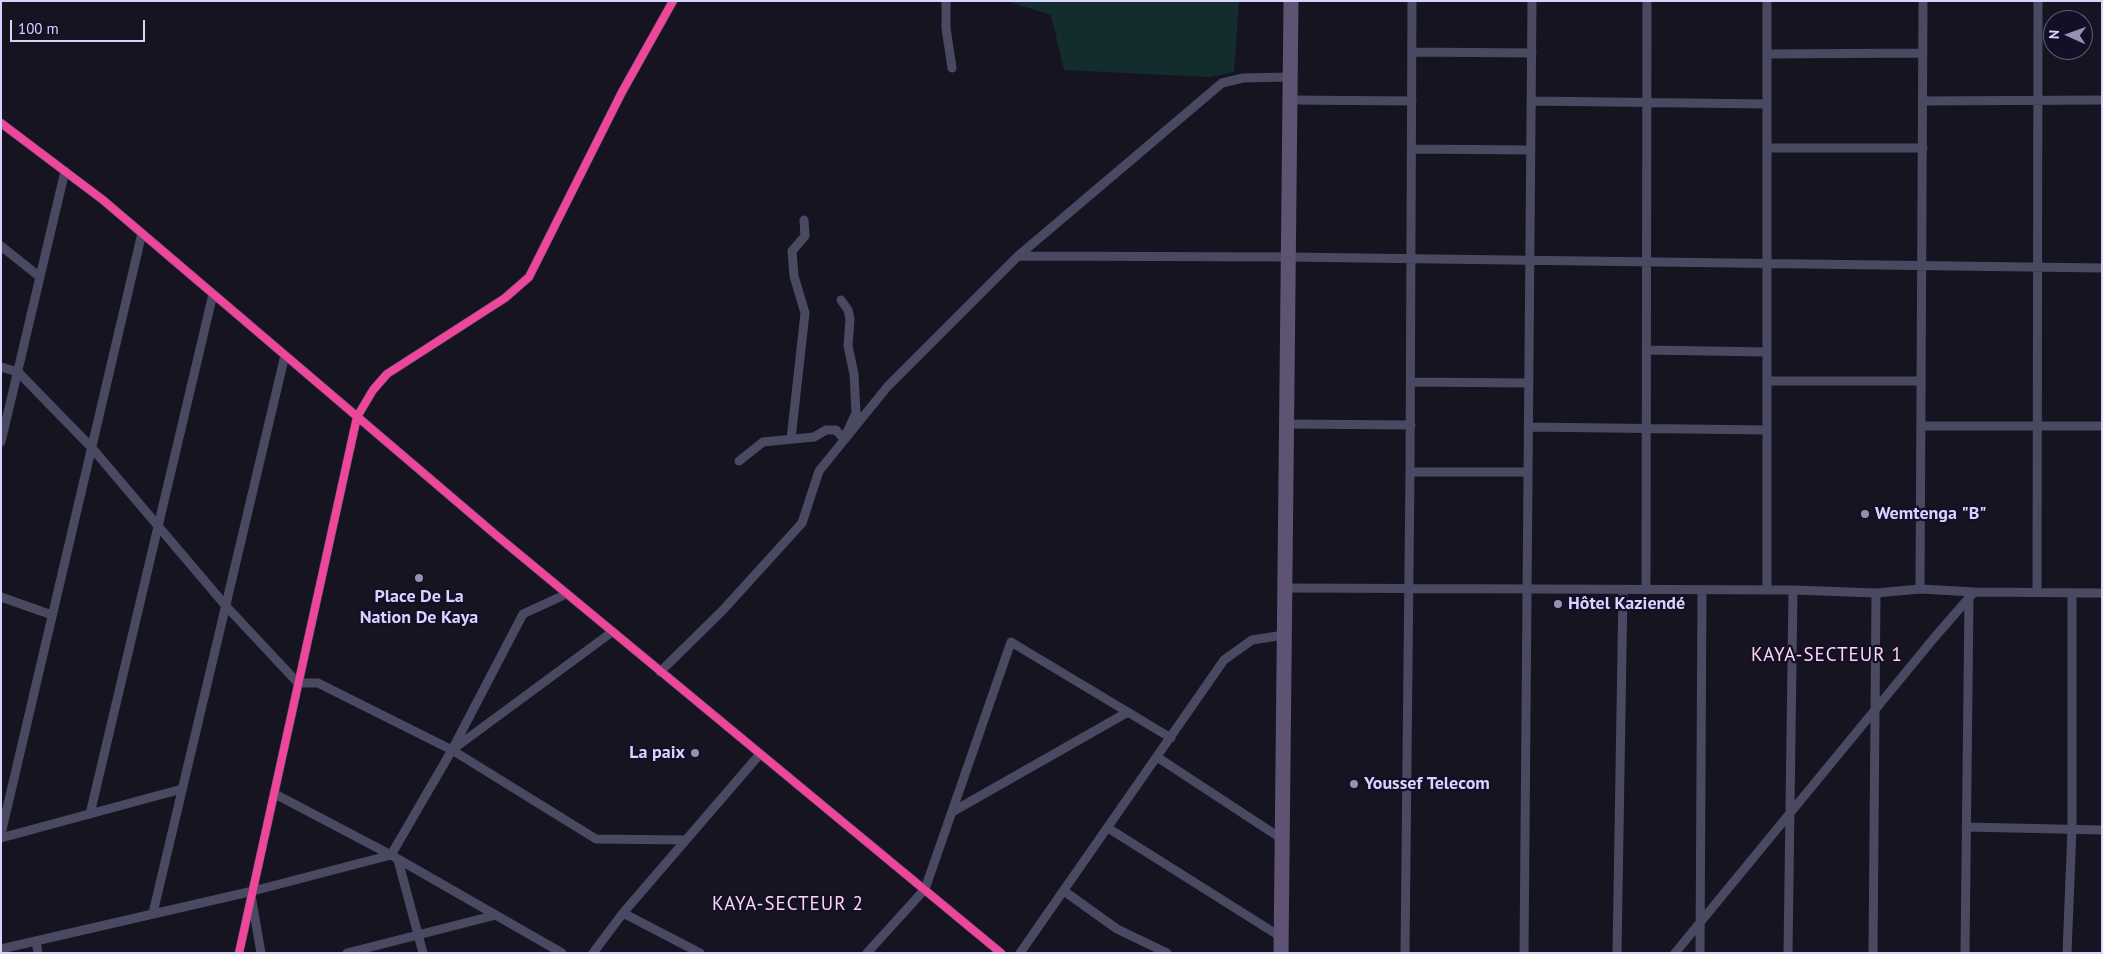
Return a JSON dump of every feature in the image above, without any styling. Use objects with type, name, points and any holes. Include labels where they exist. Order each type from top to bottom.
[{"type":"main road","points":[[1281,953],[1291,1]]},
{"type":"street","points":[[239,953],[358,417],[376,385],[387,374],[504,298],[529,277],[622,92],[673,1]]},
{"type":"street","points":[[946,1],[946,28],[952,68]]},
{"type":"street","points":[[1405,953],[1411,382],[1412,1]]},
{"type":"street","points":[[1524,953],[1532,1]]},
{"type":"street","points":[[1646,590],[1647,1]]},
{"type":"street","points":[[1766,590],[1767,1]]},
{"type":"street","points":[[1920,589],[1923,1]]},
{"type":"street","points":[[2037,592],[2038,1]]},
{"type":"street","points":[[1412,52],[1532,53]]},
{"type":"street","points":[[1767,54],[1923,53]]},
{"type":"street","points":[[660,672],[724,610],[802,523],[819,471],[888,386],[1018,256],[1222,83],[1243,78],[1290,77]]},
{"type":"street","points":[[1290,100],[1412,101]]},
{"type":"street","points":[[1923,101],[2102,100]]},
{"type":"street","points":[[1531,101],[1767,104]]},
{"type":"street","points":[[1,123],[65,171],[142,233],[612,632],[1001,953]]},
{"type":"street","points":[[1767,148],[1923,148]]},
{"type":"street","points":[[1412,149],[1531,150]]},
{"type":"street","points":[[1,442],[65,171]]},
{"type":"street","points":[[791,439],[805,313],[794,276],[792,252],[805,236],[804,220]]},
{"type":"street","points":[[142,233],[1,836],[182,789]]},
{"type":"street","points":[[1,246],[40,277]]},
{"type":"street","points":[[1018,256],[1288,257],[2102,268]]},
{"type":"street","points":[[90,814],[214,294]]},
{"type":"street","points":[[841,300],[848,310],[850,319],[848,346],[854,374],[856,413],[844,439]]},
{"type":"street","points":[[1647,350],[1767,352]]},
{"type":"street","points":[[153,913],[284,355]]},
{"type":"street","points":[[1,367],[18,372],[92,448],[226,605],[298,683],[318,683],[452,750],[596,839],[686,840]]},
{"type":"street","points":[[1767,381],[1921,381]]},
{"type":"street","points":[[1411,382],[1529,383]]},
{"type":"street","points":[[1286,424],[1410,425]]},
{"type":"street","points":[[1921,426],[2102,426]]},
{"type":"street","points":[[1528,427],[1767,430]]},
{"type":"street","points":[[739,461],[763,442],[814,437],[826,430],[836,430],[844,439]]},
{"type":"street","points":[[1410,472],[1528,472]]},
{"type":"street","points":[[1285,588],[1793,590],[1876,593],[1920,589],[1971,595],[2102,592]]},
{"type":"street","points":[[1617,953],[1623,590]]},
{"type":"street","points":[[1700,953],[1702,590]]},
{"type":"street","points":[[1788,953],[1793,590]]},
{"type":"street","points":[[1873,953],[1876,593]]},
{"type":"street","points":[[2067,953],[2072,829],[2072,593]]},
{"type":"street","points":[[1674,953],[1971,595]]},
{"type":"street","points":[[1964,953],[1971,595]]},
{"type":"street","points":[[423,953],[395,858],[523,614],[562,596]]},
{"type":"street","points":[[1,597],[52,614]]},
{"type":"street","points":[[452,750],[612,632]]},
{"type":"street","points":[[1020,953],[1224,660],[1252,640],[1284,635]]},
{"type":"street","points":[[867,953],[925,889],[1011,642],[1171,738]]},
{"type":"street","points":[[952,812],[1128,712]]},
{"type":"street","points":[[593,953],[623,913],[760,754]]},
{"type":"street","points":[[1157,757],[1282,839]]},
{"type":"street","points":[[275,794],[395,858],[562,953]]},
{"type":"street","points":[[1966,826],[2102,830]]},
{"type":"street","points":[[1108,828],[1281,937]]},
{"type":"street","points":[[1,949],[153,913],[252,894],[395,858]]},
{"type":"street","points":[[1064,891],[1117,929],[1167,953]]},
{"type":"street","points":[[252,894],[261,953]]},
{"type":"street","points":[[623,913],[700,953]]},
{"type":"street","points":[[347,953],[496,916]]},
{"type":"street","points":[[36,941],[38,953]]},
{"type":"green space","points":[[1006,1],[1239,1],[1234,72],[1210,77],[1064,70],[1051,15]]},
{"type":"cycle path","points":[[239,953],[357,417],[373,390],[387,374],[505,298],[529,277],[622,92],[673,1]]},
{"type":"cycle path","points":[[1,123],[103,200],[496,535],[1001,953]]},
{"type":"place","name":"Wemtenga \"B\"","points":[[1865,514]]},
{"type":"place","name":"Place De La Nation De Kaya","points":[[419,578]]},
{"type":"place","name":"Hôtel Kaziendé","points":[[1558,604]]},
{"type":"place","name":"La paix","points":[[695,753]]},
{"type":"place","name":"Youssef Telecom","points":[[1354,784]]},
{"type":"district","name":"KAYA-SECTEUR 1","points":[[1827,656]]},
{"type":"district","name":"KAYA-SECTEUR 2","points":[[788,905]]}]
